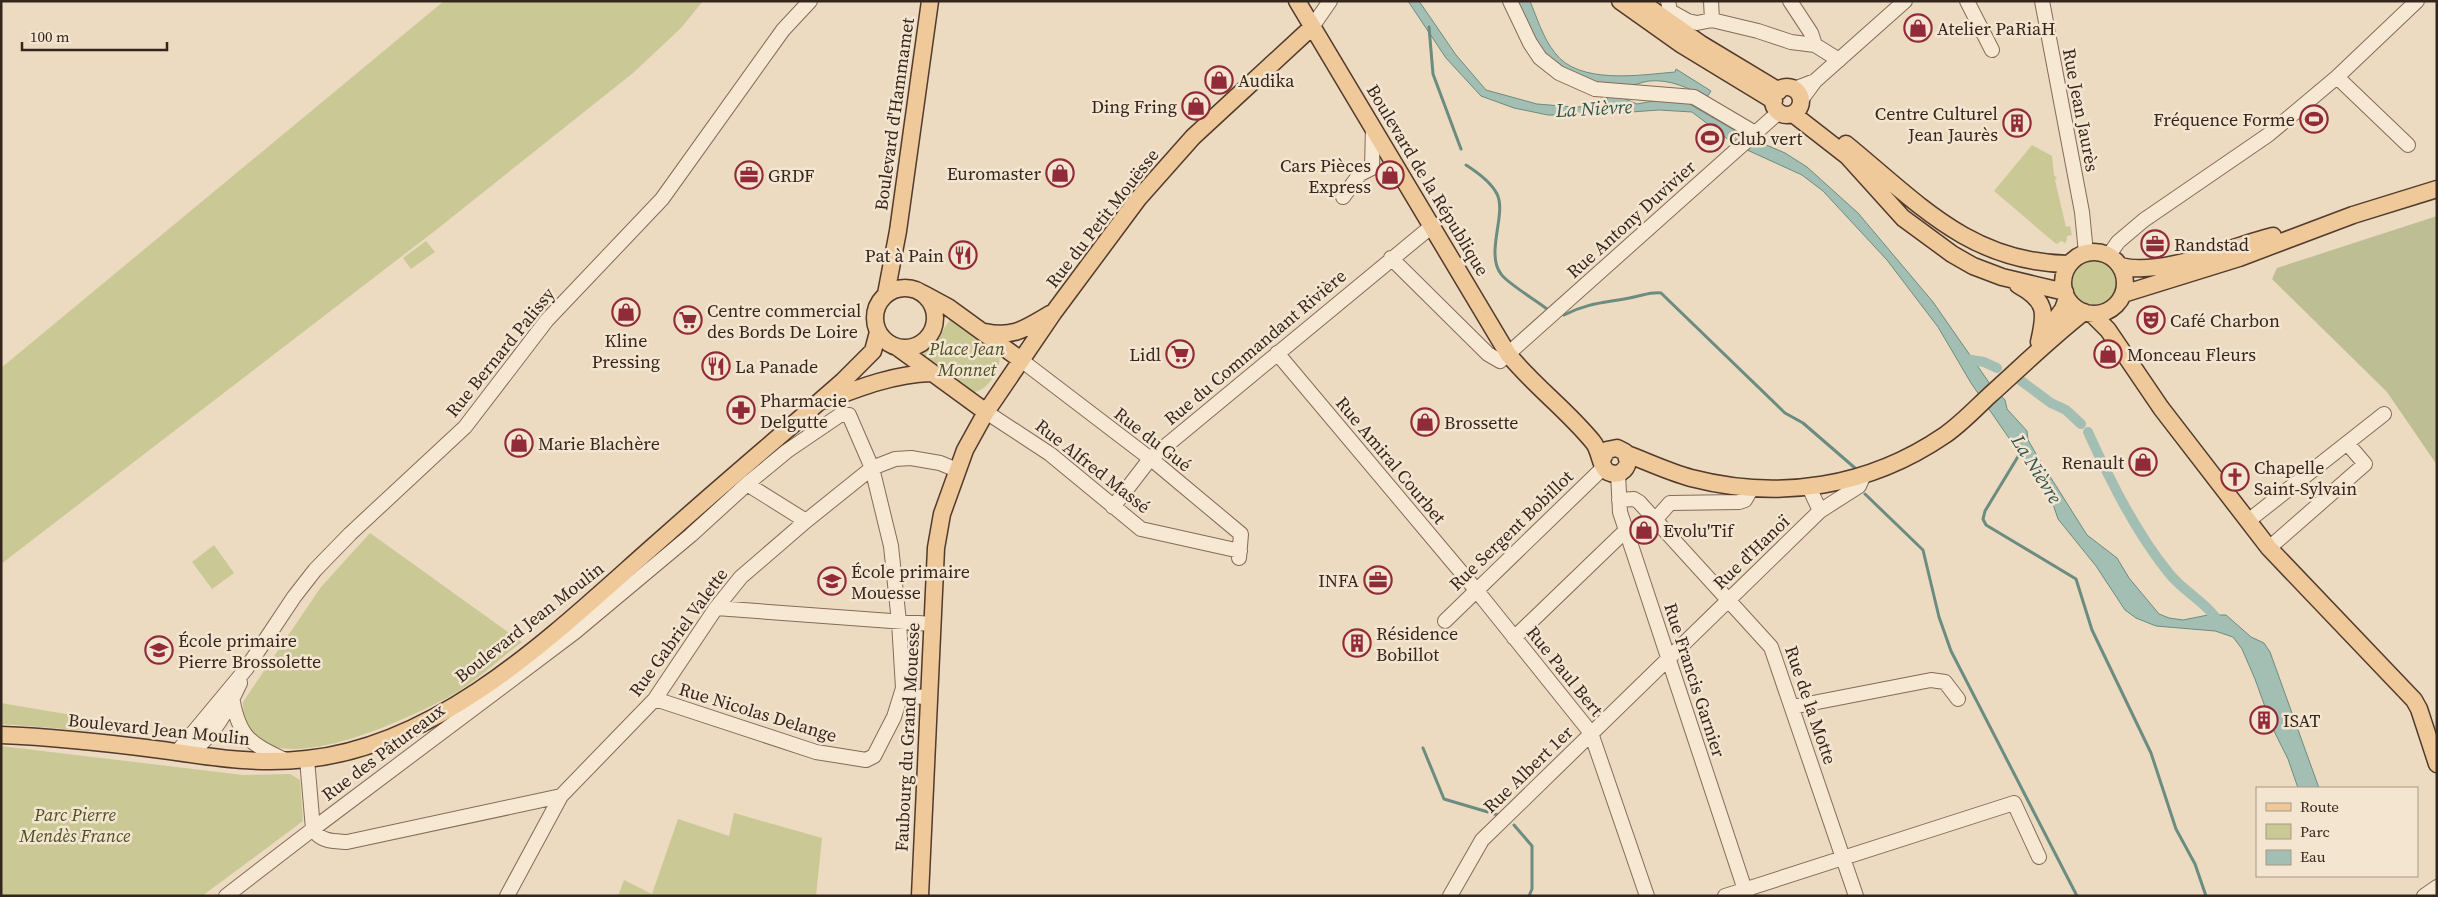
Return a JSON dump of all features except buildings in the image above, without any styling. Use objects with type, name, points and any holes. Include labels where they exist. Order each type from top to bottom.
[{"type":"main road","name":"Boulevard d'Hammamet","points":[[886,294],[898,232],[930,1]]},
{"type":"main road","name":"Boulevard de la République","points":[[1297,1],[1508,354],[1522,371],[1615,462]]},
{"type":"main road","points":[[1620,1],[1682,45],[1789,102],[1847,156],[1903,218],[1932,241],[1973,266],[2002,277],[2066,295],[2077,309],[2088,313],[2108,330],[2161,408],[2269,548],[2414,700],[2437,764]]},
{"type":"main road","points":[[1640,1],[1789,102],[1921,208],[1949,227],[1979,244],[2014,257],[2040,262],[2070,264]]},
{"type":"main road","name":"Rue du Petit Mouësse","points":[[1021,360],[1054,312],[1138,199],[1193,137],[1312,27]]},
{"type":"main road","points":[[2022,366],[2063,310],[2066,295],[2063,282],[2070,264],[2077,257],[2086,253],[2101,252],[2108,255],[2121,266],[2137,269],[2179,263],[2352,215],[2437,189]]},
{"type":"main road","points":[[1615,462],[1665,468],[1691,478],[1752,488],[1778,489],[1809,487],[1863,477],[1878,472],[1945,435],[2022,366],[2088,313],[2107,311],[2118,300],[2239,258],[2352,215]]},
{"type":"main road","name":"Boulevard d'Hammamet","points":[[898,232],[899,262],[916,290]]},
{"type":"main road","points":[[2121,266],[2125,284],[2118,300],[2115,326],[2130,363]]},
{"type":"main road","points":[[2002,277],[2034,294],[2040,302],[2044,319],[2039,342]]},
{"type":"main road","points":[[843,381],[873,351],[878,332],[874,316],[880,300],[894,289],[916,290],[948,307],[1021,360]]},
{"type":"main road","points":[[843,381],[896,347],[916,346],[924,340],[934,324],[932,305],[916,290]]},
{"type":"main road","points":[[983,331],[998,335],[1016,333],[1054,312]]},
{"type":"main road","points":[[878,332],[986,412]]},
{"type":"main road","name":"Faubourg du Grand Mouesse","points":[[920,896],[936,548],[942,514],[965,450],[986,412],[1021,360]]},
{"type":"main road","points":[[816,404],[889,379],[931,372]]},
{"type":"main road","name":"Boulevard Jean Moulin","points":[[1,735],[35,736],[233,760],[285,760],[337,755],[373,745],[406,732],[477,691],[589,602],[843,381]]},
{"type":"street","name":"Rue Bernard Palissy","points":[[184,753],[246,669],[294,597],[315,570],[350,534],[465,427],[547,320],[662,199],[783,30],[810,1]]},
{"type":"street","points":[[1312,27],[1330,1]]},
{"type":"street","points":[[1510,1],[1530,43],[1540,58],[1559,73],[1595,89],[1694,97],[1755,133]]},
{"type":"street","points":[[1668,1],[1670,10],[1688,21],[1696,23],[1712,20],[1758,31],[1791,42],[1815,45],[1839,60]]},
{"type":"street","points":[[1710,1],[1712,20]]},
{"type":"street","points":[[1790,1],[1811,34],[1815,45]]},
{"type":"street","name":"Rue Antony Duvivier","points":[[1508,354],[1789,102],[1905,1]]},
{"type":"street","points":[[1967,1],[1992,50]]},
{"type":"street","name":"Rue Jean Jaurès","points":[[2042,1],[2084,226],[2086,253]]},
{"type":"street","points":[[2108,255],[2118,242],[2144,220],[2268,135],[2337,77],[2418,1]]},
{"type":"street","points":[[2337,77],[2408,145]]},
{"type":"street","points":[[1343,197],[1360,174],[1372,168],[1373,128]]},
{"type":"street","name":"Rue du Commandant Rivière","points":[[1113,507],[1150,459],[1432,226]]},
{"type":"street","points":[[1391,258],[1494,359],[1500,361],[1508,354]]},
{"type":"street","name":"Rue Amiral Courbet","points":[[1277,353],[1477,591]]},
{"type":"street","name":"Rue du Gué","points":[[1021,360],[1150,459],[1241,534],[1240,555]]},
{"type":"street","name":"Rue Alfred Massé","points":[[986,412],[1050,454],[1141,529],[1240,555]]},
{"type":"street","points":[[2248,521],[2384,414]]},
{"type":"street","name":"Faubourg du Grand Mouesse","points":[[747,484],[787,451],[840,415],[849,415],[872,468],[891,546],[899,622],[903,688],[901,696]]},
{"type":"street","points":[[2269,548],[2365,464],[2347,443]]},
{"type":"street","name":"Rue Gabriel Valette","points":[[507,896],[561,796],[655,699],[716,608],[741,577],[872,468],[894,459],[911,458],[940,463],[957,470]]},
{"type":"street","name":"Rue Sergent Bobillot","points":[[1445,621],[1615,462]]},
{"type":"street","name":"Rue Francis Garnier","points":[[1615,462],[1620,512],[1626,533],[1746,892]]},
{"type":"street","name":"Rue d'Hanoï","points":[[1668,658],[1820,511],[1859,486],[1863,477]]},
{"type":"street","points":[[747,484],[806,521]]},
{"type":"street","name":"Rue des Pâtureaux","points":[[313,829],[575,632],[692,535],[747,484]]},
{"type":"street","points":[[1809,487],[1820,511]]},
{"type":"street","points":[[1655,520],[1670,503],[1740,502],[1745,500],[1752,488]]},
{"type":"street","name":"Rue de la Motte","points":[[1619,500],[1636,500],[1729,599],[1771,647],[1856,896]]},
{"type":"street","points":[[1514,638],[1621,535],[1626,533]]},
{"type":"street","name":"Rue Paul Bert","points":[[1477,591],[1591,733],[1647,896]]},
{"type":"street","points":[[716,608],[932,624]]},
{"type":"street","name":"Rue Albert 1er","points":[[1450,896],[1482,840],[1668,658]]},
{"type":"street","name":"Rue Bernard Palissy","points":[[184,753],[214,732],[233,702],[246,669]]},
{"type":"street","points":[[1792,707],[1931,680],[1945,682],[1958,699]]},
{"type":"street","points":[[901,696],[929,697]]},
{"type":"street","name":"Rue Nicolas Delange","points":[[655,699],[816,752],[866,760],[874,756],[901,696]]},
{"type":"street","points":[[233,702],[237,722],[244,736],[257,747],[285,760]]},
{"type":"street","points":[[307,759],[313,829],[318,837],[328,841],[347,842],[561,796]]},
{"type":"street","points":[[1725,896],[1746,892],[1843,856],[2014,803],[2039,857]]},
{"type":"street","points":[[226,896],[313,829]]},
{"type":"green space","points":[[444,1],[703,1],[681,28],[633,73],[436,230],[1,564],[1,368]]},
{"type":"green space","points":[[2032,145],[2052,156],[2054,175],[2057,178],[2055,180],[2066,227],[2070,226],[2072,235],[2067,236],[2066,243],[2061,241],[2057,244],[2055,243],[1994,191]]},
{"type":"green space","points":[[2437,216],[2437,465],[2387,392],[2272,279],[2277,268]]},
{"type":"green space","points":[[426,241],[435,252],[411,269],[403,258]]},
{"type":"green space","points":[[2096,257],[2106,259],[2114,264],[2119,272],[2121,282],[2119,292],[2114,300],[2106,305],[2096,307],[2086,305],[2078,300],[2073,292],[2071,282],[2073,272],[2078,264],[2086,259]]},
{"type":"green space","name":"Place Jean Monnet","points":[[951,318],[999,353],[1000,359],[997,371],[989,383],[979,391],[974,392],[921,355],[934,344]]},
{"type":"green space","points":[[370,533],[522,642],[479,677],[452,695],[402,720],[332,744],[298,749],[269,745],[250,731],[243,702],[321,587]]},
{"type":"green space","points":[[214,545],[234,573],[212,589],[192,562]]},
{"type":"green space","points":[[1,703],[136,726],[142,735],[1,724]]},
{"type":"green space","name":"Parc Pierre Mendès France","points":[[1,746],[243,775],[290,774],[300,780],[303,821],[202,896],[1,896]]},
{"type":"green space","points":[[734,813],[822,838],[816,896],[618,896],[624,880],[652,894],[678,819],[729,836]]},
{"type":"water","name":"La Nièvre","points":[[1408,1],[1419,1],[1456,55],[1486,90],[1537,104],[1574,107],[1608,106],[1607,95],[1616,95],[1637,104],[1659,100],[1686,102],[1741,134],[1785,153],[1807,167],[1858,213],[1933,302],[1990,384],[2005,400],[2007,409],[2027,431],[2028,440],[2087,535],[2117,558],[2129,578],[2159,614],[2183,620],[2208,615],[2226,615],[2251,637],[2264,643],[2270,652],[2319,787],[2298,787],[2288,759],[2273,729],[2255,679],[2242,649],[2233,637],[2215,631],[2156,626],[2136,618],[2125,610],[2096,566],[2058,519],[2052,501],[1971,383],[1938,327],[1887,260],[1823,191],[1802,175],[1734,144],[1692,112],[1659,110],[1590,115],[1548,115],[1514,108],[1481,96],[1446,58]]},
{"type":"water","points":[[1518,1],[1530,1],[1547,41],[1555,53],[1566,63],[1579,70],[1594,74],[1628,76],[1675,72],[1676,69],[1711,91],[1707,97],[1686,87],[1664,81],[1614,86],[1577,77],[1555,64],[1539,47]]},
{"type":"waterway","points":[[1429,27],[1433,74],[1461,149]]},
{"type":"waterway","points":[[1466,165],[1487,181],[1497,194],[1500,212],[1495,255],[1501,274],[1547,309]]},
{"type":"waterway","points":[[1564,315],[1590,305],[1651,293],[1661,293],[1785,413],[1803,423],[1855,468]]},
{"type":"waterway","points":[[1965,359],[1984,362],[1997,368]]},
{"type":"waterway","points":[[2020,380],[2051,403],[2066,410],[2081,424]]},
{"type":"waterway","points":[[2088,432],[2124,505],[2145,540],[2174,579],[2208,609],[2219,623]]},
{"type":"waterway","points":[[2022,450],[1985,511],[1983,519],[1986,525],[2076,579],[2092,630],[2151,753],[2176,829],[2195,864],[2206,896]]},
{"type":"waterway","points":[[1865,494],[1923,550],[1939,617],[1951,651],[2077,896]]},
{"type":"waterway","points":[[1423,748],[1444,799],[1498,815]]},
{"type":"waterway","points":[[1514,825],[1532,846],[1532,889],[1529,896]]},
{"type":"place","name":"Atelier PaRiaH","points":[[1918,28]]},
{"type":"place","name":"Audika","points":[[1219,80]]},
{"type":"place","name":"Ding Fring","points":[[1196,106]]},
{"type":"place","name":"Fréquence Forme","points":[[2314,119]]},
{"type":"place","name":"Centre Culturel Jean Jaurès","points":[[2017,123]]},
{"type":"place","name":"Club vert","points":[[1710,138]]},
{"type":"place","name":"Euromaster","points":[[1060,173]]},
{"type":"place","name":"GRDF","points":[[749,175]]},
{"type":"place","name":"Cars Pièces Express","points":[[1390,175]]},
{"type":"place","name":"Randstad","points":[[2155,244]]},
{"type":"place","name":"Pat à Pain","points":[[963,255]]},
{"type":"place","name":"Kline Pressing","points":[[626,312]]},
{"type":"place","name":"Centre commercial des Bords De Loire","points":[[688,320]]},
{"type":"place","name":"Café Charbon","points":[[2151,320]]},
{"type":"place","name":"Lidl","points":[[1180,354]]},
{"type":"place","name":"Monceau Fleurs","points":[[2108,354]]},
{"type":"place","name":"La Panade","points":[[716,366]]},
{"type":"place","name":"Pharmacie Delgutte","points":[[741,410]]},
{"type":"place","name":"Brossette","points":[[1425,422]]},
{"type":"place","name":"Marie Blachère","points":[[519,443]]},
{"type":"place","name":"Renault","points":[[2143,462]]},
{"type":"place","name":"Chapelle Saint-Sylvain","points":[[2235,477]]},
{"type":"place","name":"Evolu'Tif","points":[[1644,530]]},
{"type":"place","name":"INFA","points":[[1378,580]]},
{"type":"place","name":"École primaire Mouesse","points":[[832,581]]},
{"type":"place","name":"Résidence Bobillot","points":[[1357,643]]},
{"type":"place","name":"École primaire Pierre Brossolette","points":[[159,650]]},
{"type":"place","name":"ISAT","points":[[2264,720]]}]
